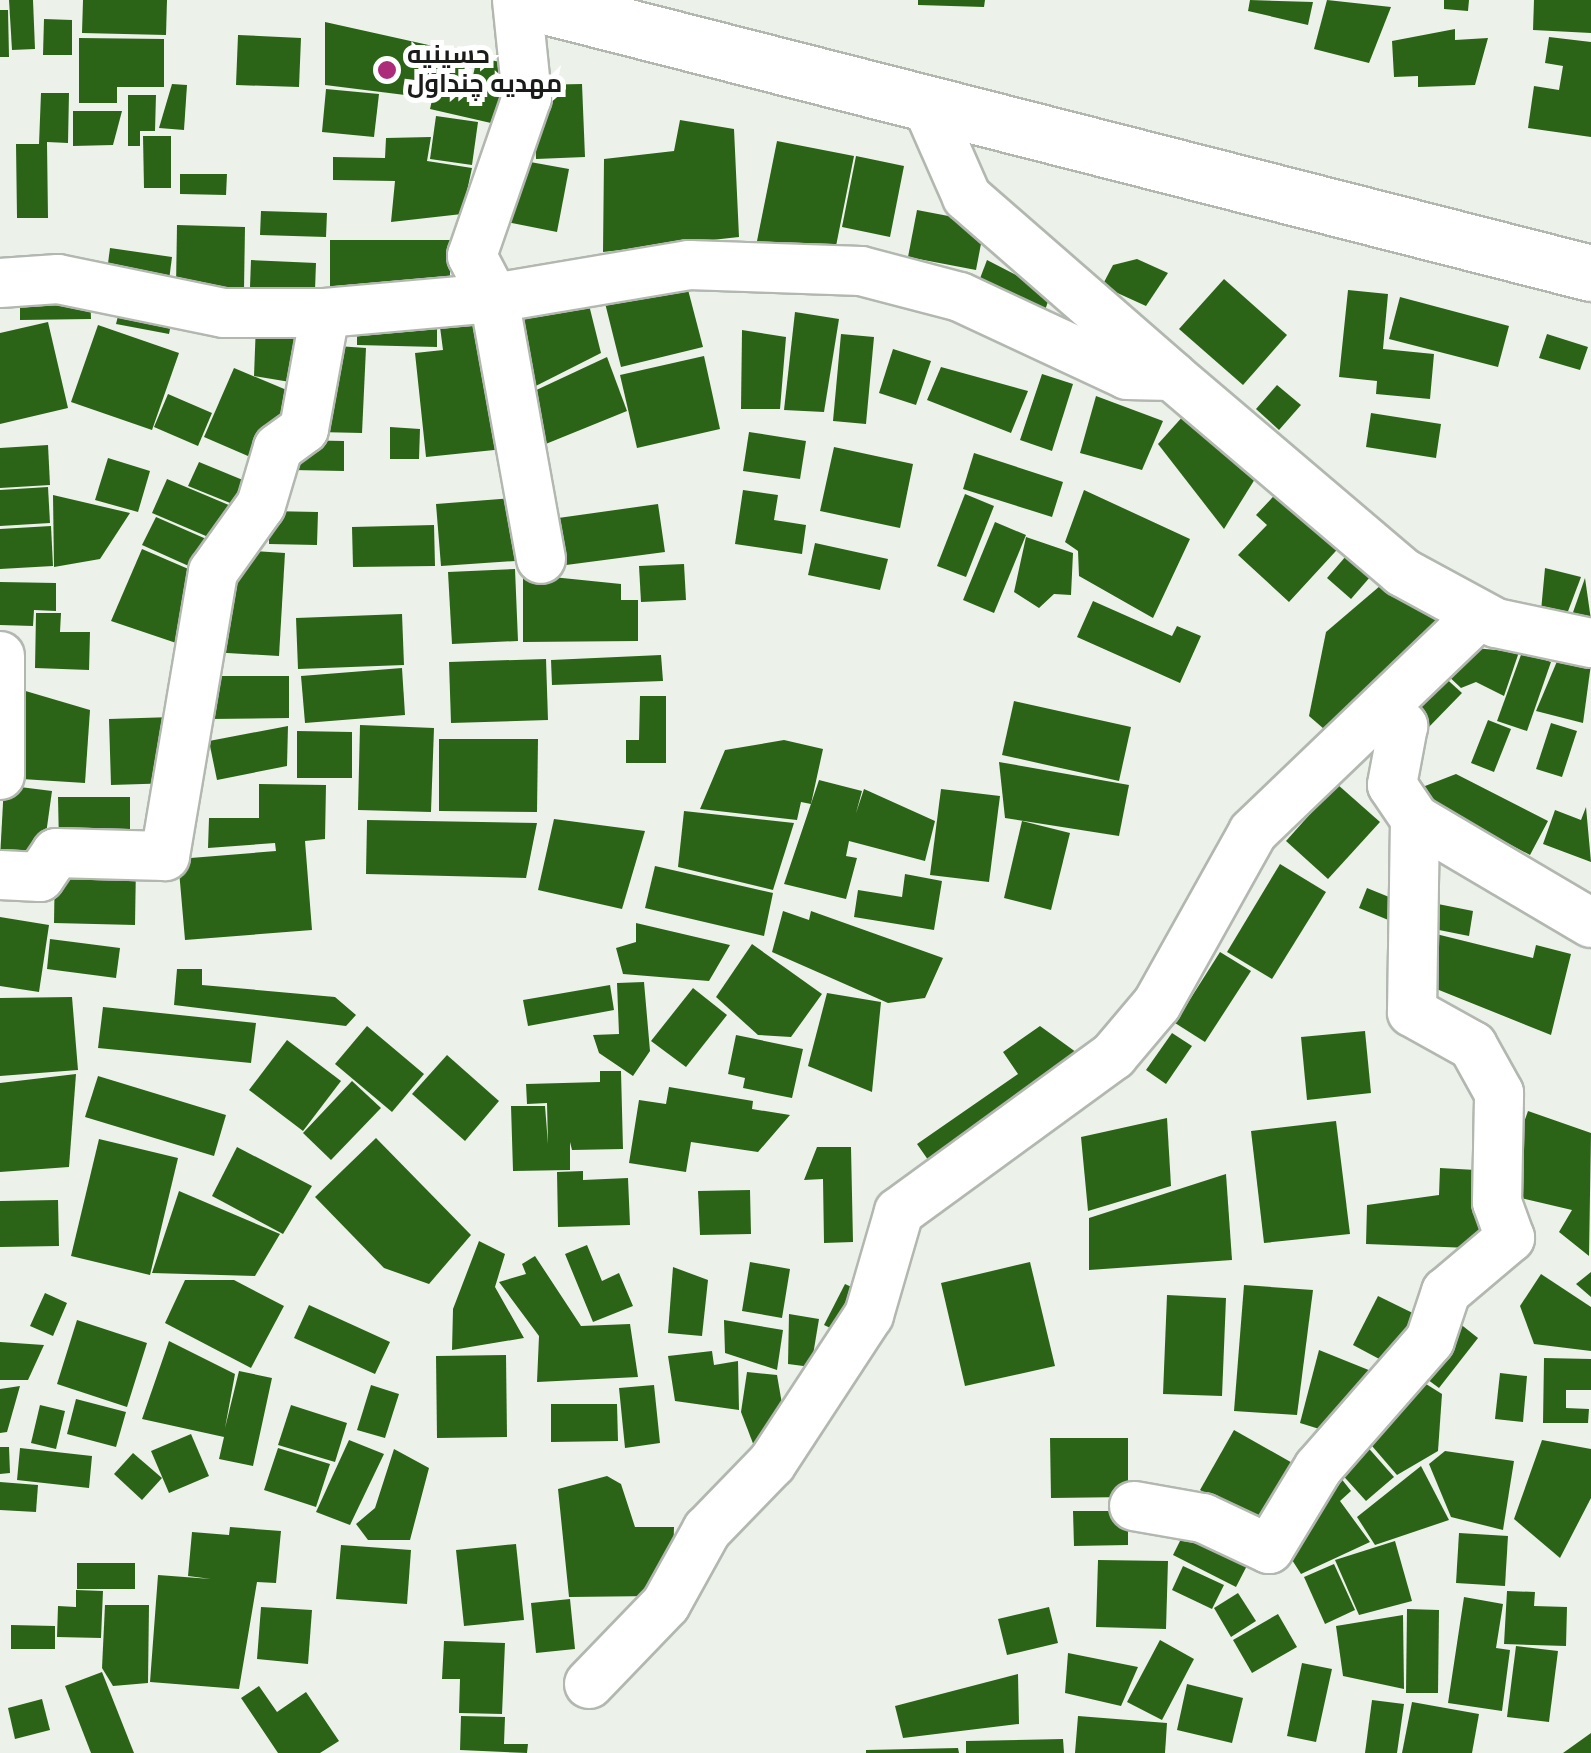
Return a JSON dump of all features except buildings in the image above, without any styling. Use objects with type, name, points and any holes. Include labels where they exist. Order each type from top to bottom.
[{"type":"main road","points":[[520,0],[1591,273]]},
{"type":"street","points":[[520,0],[526,97],[472,256],[494,298],[541,560]]},
{"type":"street","points":[[926,106],[966,197],[1402,572],[1479,614],[1591,643]]},
{"type":"street","points":[[0,283],[58,279],[224,313],[324,313],[494,298],[688,265],[861,272],[960,297],[1127,375],[1172,376]]},
{"type":"street","points":[[0,876],[40,877],[56,853],[165,856],[213,572],[261,505],[278,448],[304,428],[324,313]]},
{"type":"street","points":[[589,1684],[666,1604],[707,1530],[772,1463],[869,1315],[899,1212],[1114,1056],[1157,1004],[1253,832],[1386,711],[1479,614]]},
{"type":"street","points":[[0,656],[0,775]]},
{"type":"street","points":[[1386,711],[1402,726],[1392,785],[1415,819],[1591,923]]},
{"type":"street","points":[[1134,1506],[1202,1518],[1269,1549],[1318,1468],[1430,1340],[1446,1292],[1510,1238],[1497,1202],[1499,1093],[1474,1046],[1412,1012],[1415,819]]},
{"type":"place","name":"حسینیه مهدیه چنداول","points":[[387,70]]}]
